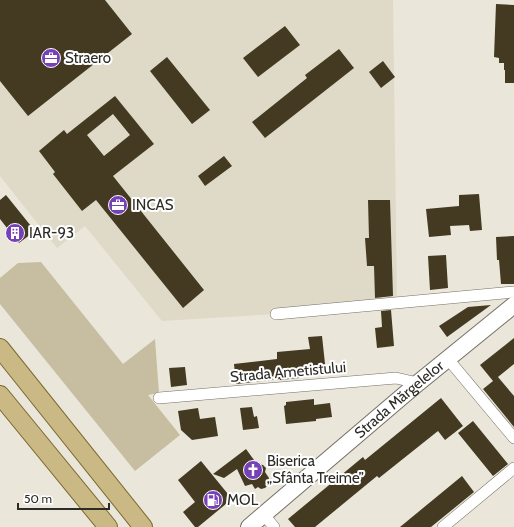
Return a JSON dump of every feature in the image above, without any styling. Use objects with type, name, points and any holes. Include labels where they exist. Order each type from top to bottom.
[{"type":"main road","points":[[0,348],[143,527]]},
{"type":"main road","points":[[0,394],[108,527]]},
{"type":"street","points":[[276,314],[514,292]]},
{"type":"street","name":"Strada Mărgelelor","points":[[249,527],[418,383],[514,304]]},
{"type":"street","points":[[448,359],[514,438]]},
{"type":"street","name":"Strada Ametistului","points":[[159,398],[396,378],[418,383]]},
{"type":"street","points":[[443,527],[514,468]]},
{"type":"street","points":[[264,515],[274,527]]},
{"type":"shaded area","points":[[0,0],[393,0],[397,302],[276,314],[162,321],[85,226],[57,248],[0,176]]},
{"type":"shaded area","points":[[41,262],[123,364],[155,339],[159,393],[148,395],[180,435],[135,471],[0,304],[0,278],[18,263]]},
{"type":"building","name":"Straero","points":[[0,0],[105,0],[132,34],[28,116],[0,81]]},
{"type":"building","points":[[496,4],[514,5],[514,83],[505,83],[504,63],[499,63],[499,58],[494,57]]},
{"type":"building","points":[[285,26],[300,45],[258,77],[243,58]]},
{"type":"building","points":[[339,49],[354,68],[265,138],[252,122],[307,78],[305,75]]},
{"type":"building","points":[[167,57],[210,110],[192,124],[150,71]]},
{"type":"building","points":[[383,61],[395,77],[381,88],[369,72]]},
{"type":"building","name":"INCAS","points":[[115,96],[154,144],[113,176],[204,290],[183,308],[96,200],[82,211],[53,174],[55,172],[39,151],[64,130],[67,134]],"holes":[[[113,114],[130,135],[104,156],[87,135]]]},
{"type":"building","points":[[224,156],[232,166],[205,186],[198,176]]},
{"type":"building","points":[[479,194],[482,230],[470,231],[469,225],[450,226],[451,235],[429,237],[426,209],[459,206],[459,195]]},
{"type":"building","points":[[6,195],[35,231],[19,243],[14,237],[8,234],[7,228],[0,219],[0,200]]},
{"type":"building","points":[[368,200],[390,200],[393,296],[375,298],[374,266],[367,266],[365,238],[369,238]]},
{"type":"building","points":[[514,236],[514,284],[501,284],[499,260],[497,260],[496,237]]},
{"type":"building","points":[[446,255],[448,288],[430,290],[428,256]]},
{"type":"building","points":[[491,305],[447,337],[439,326],[468,307]]},
{"type":"building","points":[[391,310],[394,346],[377,348],[375,328],[382,327],[381,311]]},
{"type":"building","points":[[322,336],[326,373],[298,375],[299,378],[236,384],[234,364],[277,359],[277,352],[310,349],[308,337]]},
{"type":"building","points":[[514,338],[514,364],[493,381],[480,365]]},
{"type":"building","points":[[185,367],[187,385],[171,387],[169,368]]},
{"type":"building","points":[[498,377],[514,396],[514,427],[483,389]]},
{"type":"building","points":[[441,398],[463,426],[445,440],[438,431],[379,478],[377,476],[315,527],[295,527],[288,519],[363,457],[365,460]]},
{"type":"building","points":[[314,399],[314,405],[330,403],[332,417],[316,419],[316,421],[286,424],[284,406],[286,405],[286,402]]},
{"type":"building","points":[[252,407],[254,417],[257,416],[259,428],[243,430],[240,408]]},
{"type":"building","points":[[198,408],[200,419],[215,417],[218,436],[192,440],[181,430],[178,411]]},
{"type":"building","points":[[473,421],[508,464],[493,476],[458,433]]},
{"type":"building","name":"Biserica „Sfânta Treime”","points":[[246,449],[257,464],[263,465],[266,468],[265,472],[269,478],[268,485],[265,488],[261,489],[258,487],[255,489],[252,484],[245,486],[237,469],[224,478],[213,474]]},
{"type":"building","name":"MOL","points":[[201,461],[232,499],[198,527],[195,527],[183,512],[195,502],[178,480]]},
{"type":"building","points":[[462,476],[474,492],[431,527],[400,527]]},
{"type":"place","name":"Straero","points":[[51,58]]},
{"type":"place","name":"INCAS","points":[[118,205]]},
{"type":"place","name":"IAR-93","points":[[15,233]]},
{"type":"place","name":"Biserica „Sfânta Treime”","points":[[253,470]]},
{"type":"place","name":"MOL","points":[[213,500]]}]
